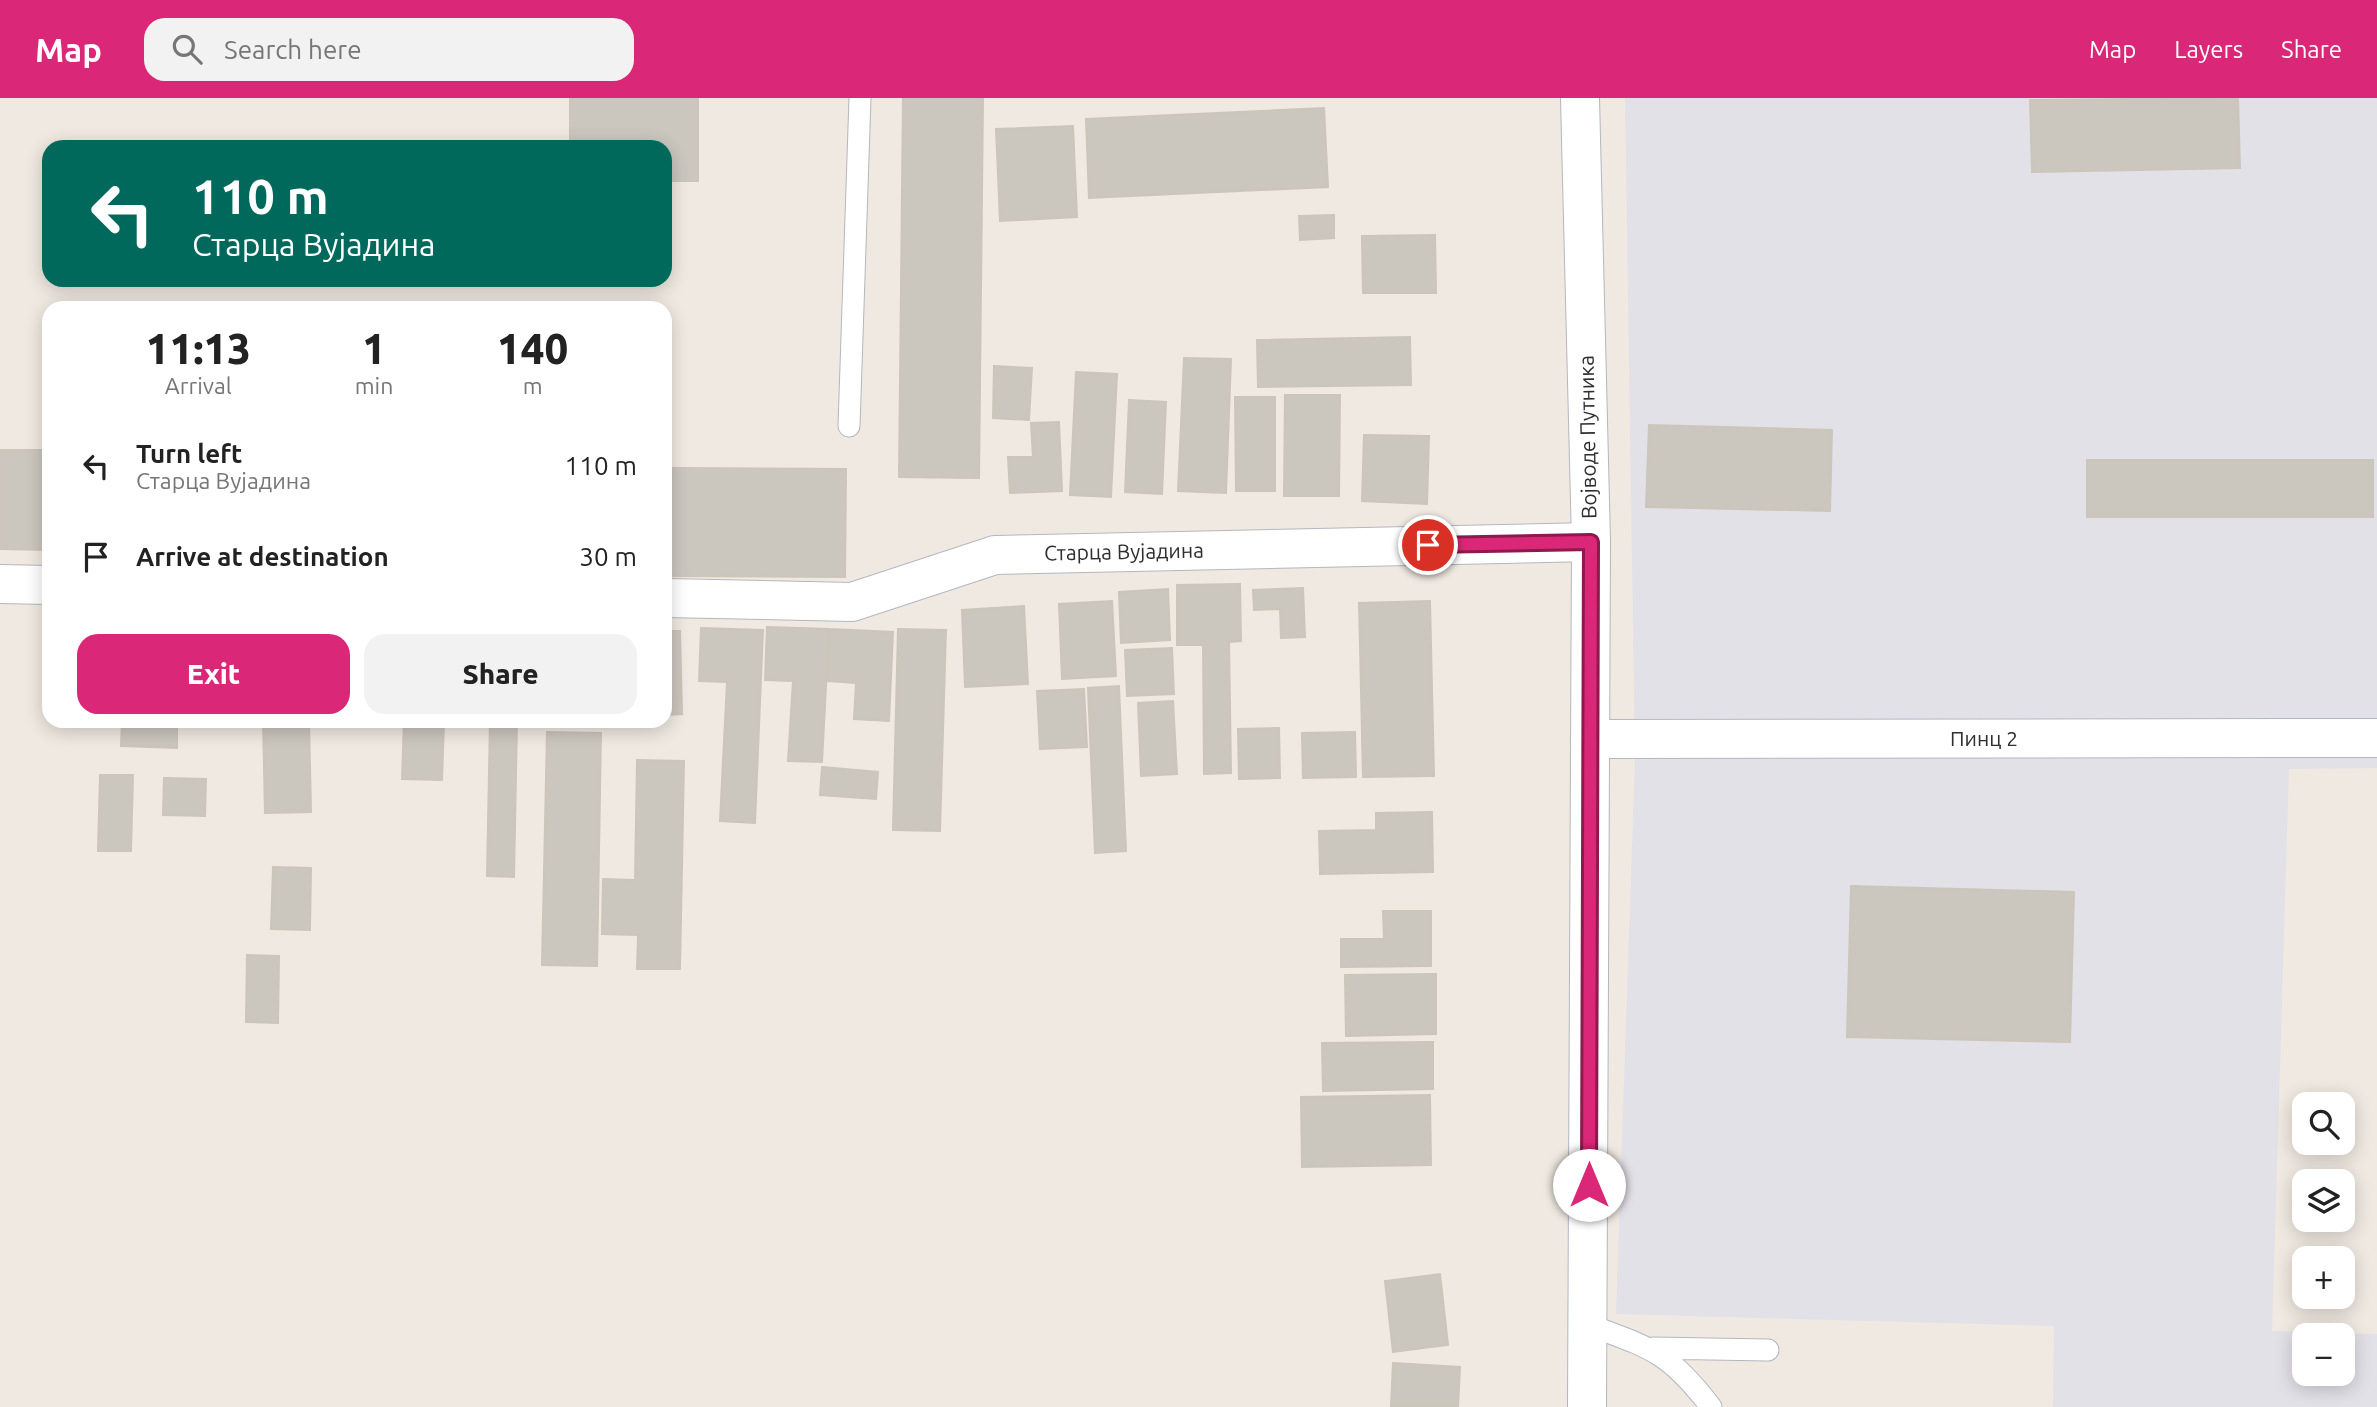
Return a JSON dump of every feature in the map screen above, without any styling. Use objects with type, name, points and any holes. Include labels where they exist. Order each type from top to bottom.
[{"type":"street","name":"Војводе Путника","points":[[1580,98],[1591,542],[1587,1407]]},
{"type":"street","name":"Старца Вујадина","points":[[672,598],[852,602],[995,555],[1591,542]]},
{"type":"street","points":[[0,584],[42,585]]},
{"type":"street","name":"Пинц 2","points":[[1590,739],[2377,738]]},
{"type":"lane","points":[[849,426],[860,98]]},
{"type":"lane","points":[[1589,1325],[1653,1348],[1687,1375],[1711,1407]]},
{"type":"lane","points":[[1653,1348],[1768,1350]]},
{"type":"shaded area","points":[[1625,98],[2377,98],[2377,768],[2289,769],[2272,1331],[2292,1332],[2292,1386],[2355,1386],[2355,1333],[2377,1334],[2377,1407],[2053,1407],[2054,1326],[1616,1314],[1635,760]]},
{"type":"building","points":[[570,98],[698,98],[698,181],[672,181],[672,140],[570,140]]},
{"type":"building","points":[[903,98],[983,98],[979,478],[899,477]]},
{"type":"building","points":[[2238,98],[2240,168],[2032,172],[2030,100]]},
{"type":"building","points":[[1324,108],[1328,187],[1089,198],[1086,119]]},
{"type":"building","points":[[1073,126],[1077,217],[1000,221],[996,129]]},
{"type":"building","points":[[1334,215],[1334,238],[1300,240],[1299,216]]},
{"type":"building","points":[[1435,235],[1436,293],[1363,293],[1362,236]]},
{"type":"building","points":[[1410,337],[1411,385],[1258,387],[1257,340]]},
{"type":"building","points":[[1184,358],[1231,359],[1226,493],[1178,491]]},
{"type":"building","points":[[994,366],[1032,368],[1029,420],[993,418]]},
{"type":"building","points":[[1076,372],[1117,374],[1111,497],[1070,495]]},
{"type":"building","points":[[1285,395],[1340,395],[1339,496],[1284,496]]},
{"type":"building","points":[[1235,397],[1275,397],[1275,491],[1236,491]]},
{"type":"building","points":[[1129,400],[1166,402],[1162,494],[1125,492]]},
{"type":"building","points":[[1059,422],[1062,491],[1010,493],[1008,457],[1033,457],[1031,423]]},
{"type":"building","points":[[1649,425],[1832,430],[1830,511],[1646,507]]},
{"type":"building","points":[[1364,435],[1429,436],[1427,504],[1362,501]]},
{"type":"building","points":[[0,450],[42,450],[42,550],[0,549]]},
{"type":"building","points":[[2087,460],[2373,460],[2373,517],[2087,517]]},
{"type":"building","points":[[672,468],[846,469],[845,577],[672,576]]},
{"type":"building","points":[[1240,584],[1241,641],[1229,642],[1231,773],[1204,774],[1203,645],[1177,645],[1177,585]]},
{"type":"building","points":[[1303,588],[1305,637],[1281,638],[1280,609],[1254,610],[1253,590]]},
{"type":"building","points":[[1168,589],[1170,640],[1121,643],[1119,592]]},
{"type":"building","points":[[1112,601],[1116,676],[1062,679],[1059,604]]},
{"type":"building","points":[[1430,601],[1434,776],[1363,777],[1359,603]]},
{"type":"building","points":[[1024,606],[1028,684],[965,687],[962,610]]},
{"type":"building","points":[[767,627],[829,629],[822,762],[788,761],[793,681],[765,680]]},
{"type":"building","points":[[701,628],[763,630],[755,823],[720,821],[727,682],[699,681]]},
{"type":"building","points":[[830,629],[893,632],[889,721],[854,719],[856,683],[828,681]]},
{"type":"building","points":[[898,629],[946,630],[940,831],[893,830]]},
{"type":"building","points":[[672,631],[680,631],[682,714],[672,715]]},
{"type":"building","points":[[1172,648],[1174,694],[1127,696],[1125,650]]},
{"type":"building","points":[[1119,686],[1126,851],[1095,853],[1088,688]]},
{"type":"building","points":[[1084,689],[1087,747],[1040,749],[1037,691]]},
{"type":"building","points":[[1173,701],[1177,774],[1141,776],[1138,703]]},
{"type":"building","points":[[122,728],[177,728],[177,748],[121,746]]},
{"type":"building","points":[[263,728],[309,728],[311,812],[265,813]]},
{"type":"building","points":[[404,728],[444,728],[442,780],[402,779]]},
{"type":"building","points":[[490,728],[517,728],[514,877],[487,876]]},
{"type":"building","points":[[1279,728],[1280,778],[1239,779],[1238,729]]},
{"type":"building","points":[[547,732],[601,733],[597,966],[542,965]]},
{"type":"building","points":[[1355,732],[1356,777],[1303,778],[1302,733]]},
{"type":"building","points":[[637,760],[684,761],[680,969],[637,969],[638,935],[602,934],[603,879],[635,880]]},
{"type":"building","points":[[822,767],[878,772],[876,799],[820,795]]},
{"type":"building","points":[[100,775],[133,775],[131,851],[98,851]]},
{"type":"building","points":[[164,778],[206,779],[205,816],[163,815]]},
{"type":"building","points":[[1432,812],[1433,872],[1320,874],[1319,831],[1376,830],[1376,813]]},
{"type":"building","points":[[273,867],[311,868],[310,930],[271,929]]},
{"type":"building","points":[[1851,886],[2074,892],[2070,1042],[1847,1037]]},
{"type":"building","points":[[1383,911],[1431,911],[1431,966],[1341,967],[1341,939],[1384,939]]},
{"type":"building","points":[[247,955],[279,956],[278,1023],[246,1022]]},
{"type":"building","points":[[1436,974],[1436,1034],[1346,1036],[1345,975]]},
{"type":"building","points":[[1433,1042],[1433,1089],[1323,1091],[1322,1043]]},
{"type":"building","points":[[1430,1095],[1431,1165],[1302,1167],[1301,1097]]},
{"type":"building","points":[[1440,1274],[1448,1345],[1393,1352],[1385,1281]]},
{"type":"building","points":[[1393,1363],[1460,1367],[1458,1407],[1391,1407]]},
{"type":"route","points":[[1428,545],[1591,542],[1589,1185]]}]
